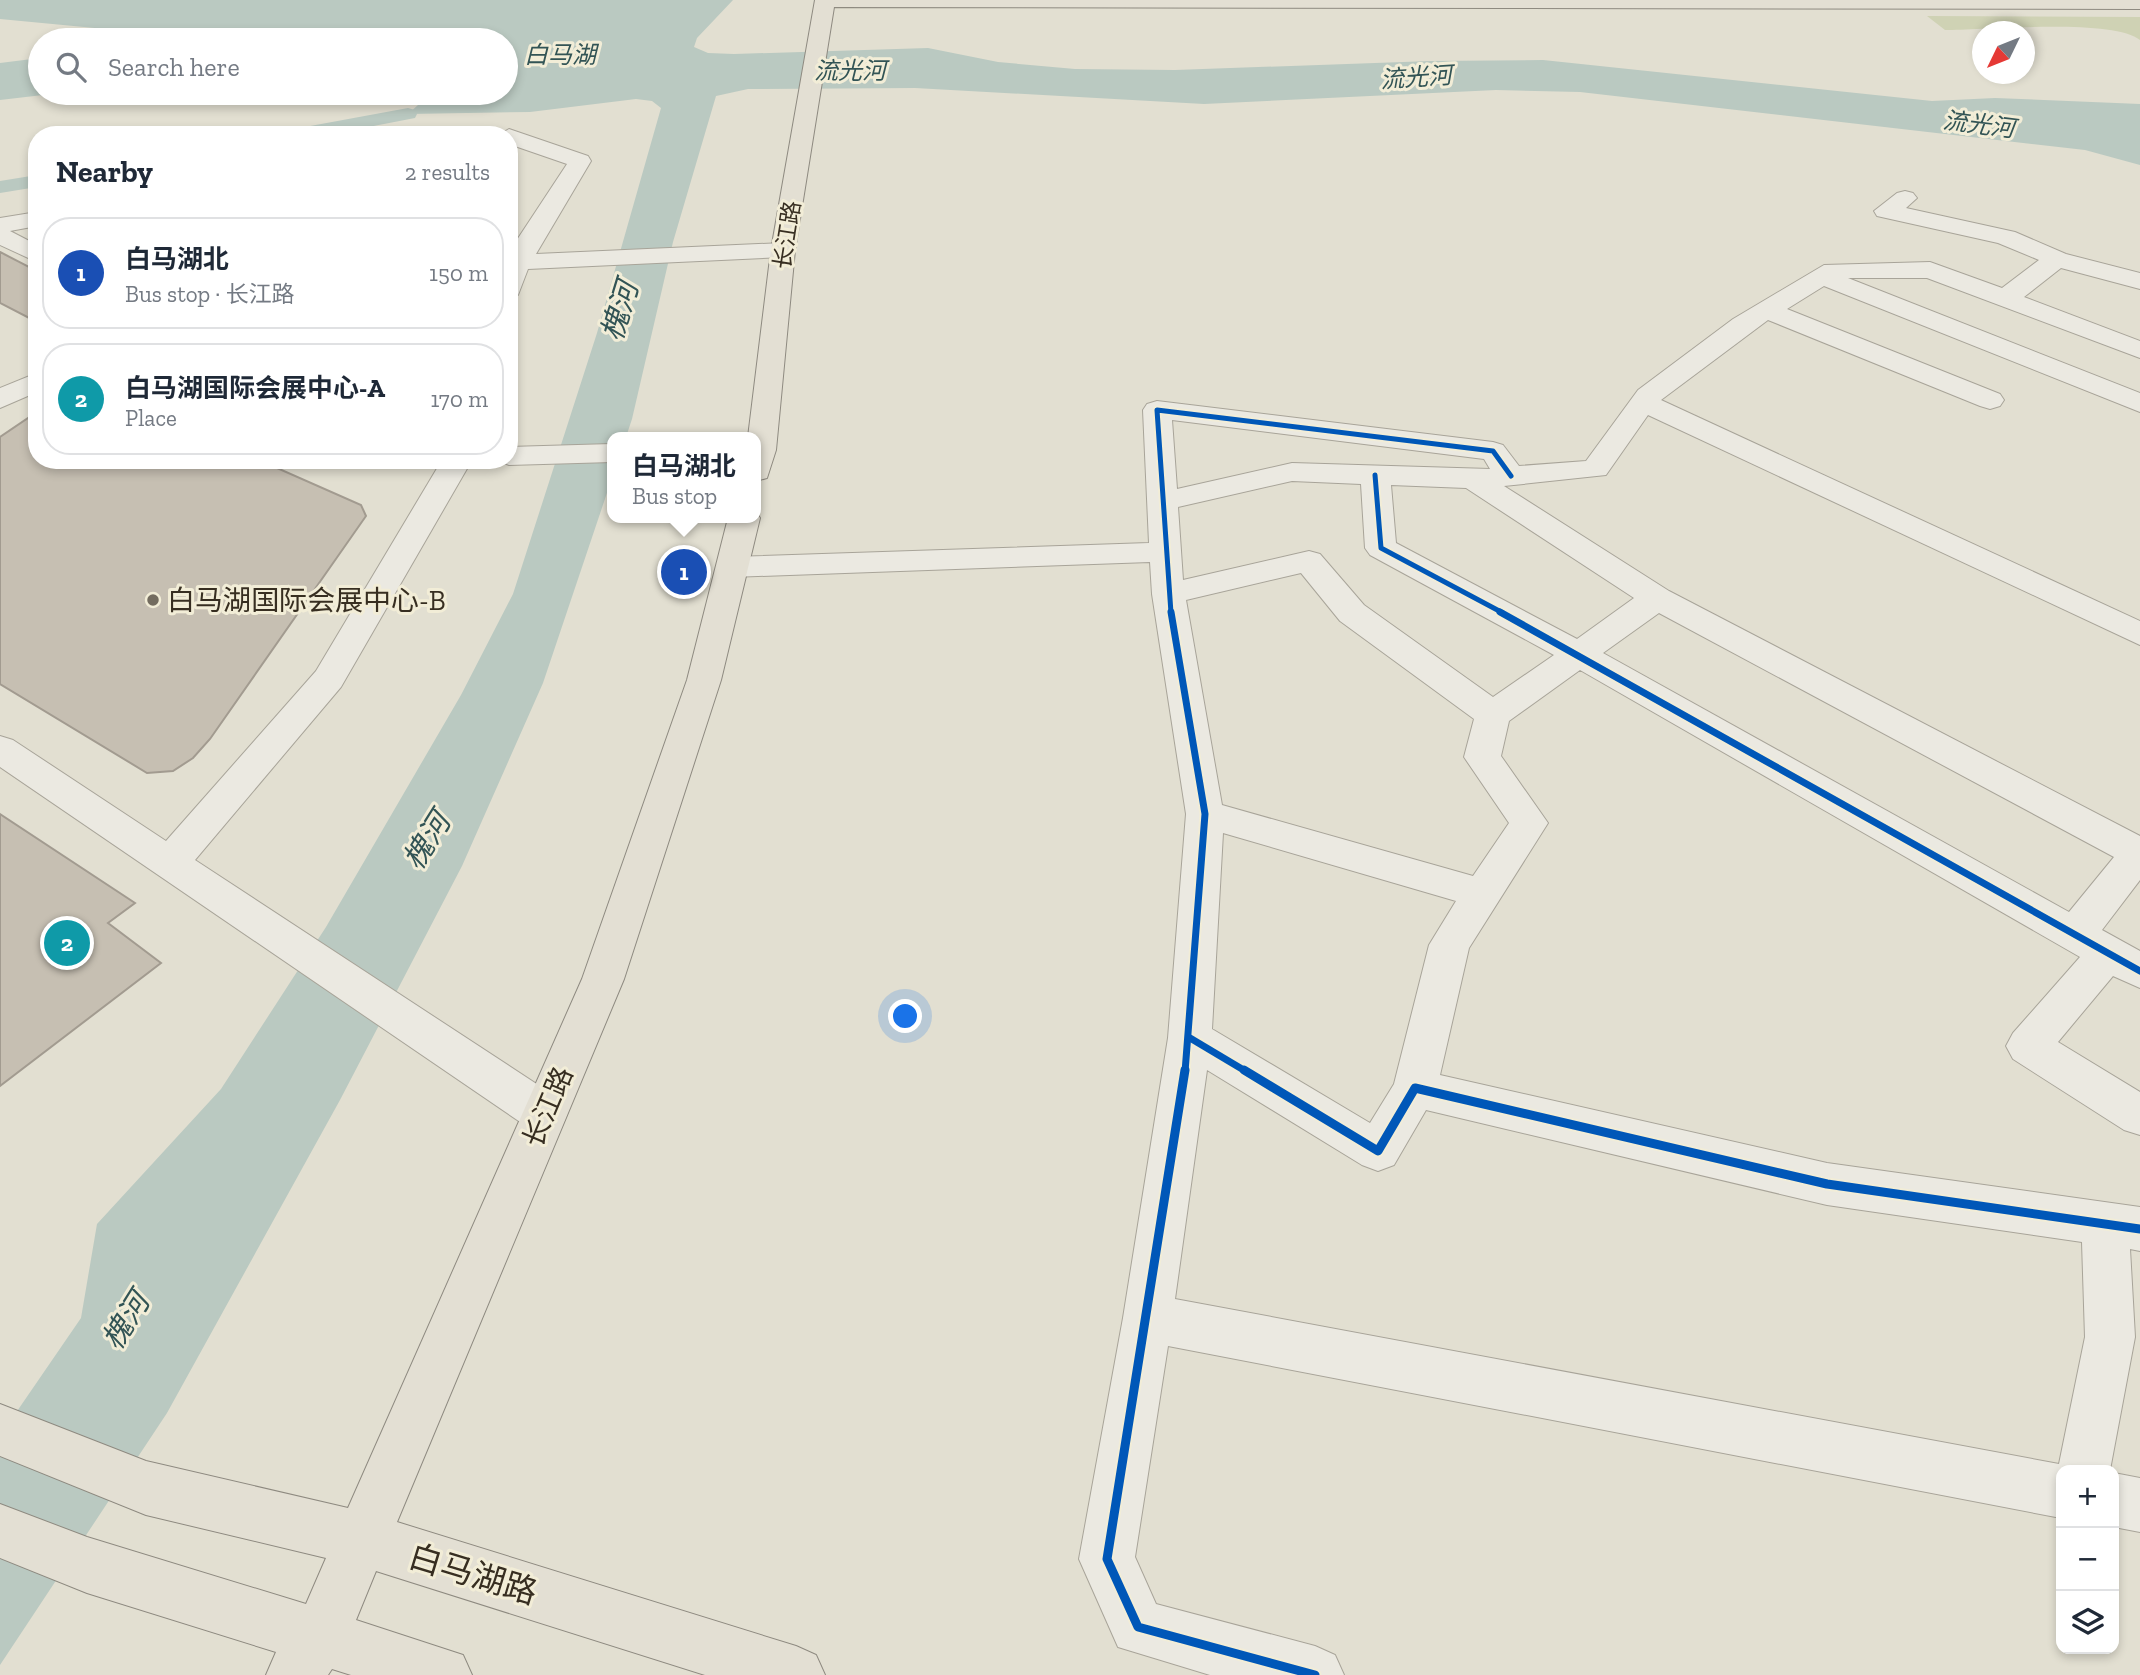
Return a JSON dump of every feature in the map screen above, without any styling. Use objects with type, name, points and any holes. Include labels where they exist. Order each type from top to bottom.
[{"type":"main road","points":[[825,1],[2140,3]]},
{"type":"main road","name":"长江路","points":[[761,432],[783,250],[825,1]]},
{"type":"main road","name":"长江路","points":[[308,1655],[362,1539],[607,966],[704,680],[743,523]]},
{"type":"main road","name":"白马湖路","points":[[0,1430],[146,1488],[362,1539],[796,1675]]},
{"type":"main road","points":[[0,1531],[308,1655],[443,1675]]},
{"type":"street","points":[[518,141],[580,161],[518,254]]},
{"type":"street","points":[[1905,198],[1886,211],[2006,237],[2057,259],[2140,281]]},
{"type":"street","points":[[0,225],[28,220]]},
{"type":"street","points":[[0,235],[28,250]]},
{"type":"street","points":[[518,261],[783,250]]},
{"type":"street","points":[[2004,299],[2057,259]]},
{"type":"street","points":[[1164,502],[1292,472],[1472,479],[1595,469],[1648,396],[1766,310],[1833,270],[1930,270],[2140,350]]},
{"type":"street","points":[[1822,277],[2140,403]]},
{"type":"street","points":[[1766,310],[1990,400]]},
{"type":"street","points":[[0,399],[28,385]]},
{"type":"street","points":[[1643,402],[2140,634]]},
{"type":"street","points":[[1315,1675],[1138,1627],[1107,1559],[1148,1318],[1190,1038],[1205,814],[1167,573],[1157,410],[1493,451],[1511,476]]},
{"type":"street","points":[[518,456],[607,453]]},
{"type":"street","points":[[170,863],[329,679],[452,469]]},
{"type":"street","points":[[1374,475],[1381,548],[1579,654],[2108,953]]},
{"type":"street","points":[[1472,479],[1657,598],[2139,853],[2108,953],[2028,1046],[2140,1116]]},
{"type":"street","points":[[732,568],[1167,573],[1310,561],[1352,613],[1493,715]]},
{"type":"street","points":[[1190,1038],[1378,1151],[1415,1088],[1449,945],[1529,822],[1482,757],[1493,715],[1657,598]]},
{"type":"street","points":[[0,749],[545,1114]]},
{"type":"street","points":[[1205,814],[1483,894]]},
{"type":"street","points":[[1415,1088],[1827,1184],[2123,1226],[2110,1337],[2085,1465]]},
{"type":"street","points":[[1148,1318],[2056,1490]]},
{"type":"street","points":[[2119,1501],[2140,1505]]},
{"type":"green space","points":[[1927,16],[2140,17],[2140,40],[2126,33],[2104,29],[2035,27],[2035,21],[1972,21],[1972,29],[1945,30]]},
{"type":"water","points":[[0,0],[733,0],[697,38],[694,47],[708,53],[734,54],[928,48],[998,62],[1075,69],[1175,70],[1543,60],[1932,101],[1995,98],[2140,104],[2140,165],[2085,150],[1580,92],[1496,90],[1204,104],[915,88],[748,89],[716,96],[673,242],[632,419],[628,432],[607,432],[607,493],[543,683],[462,866],[340,1100],[167,1413],[0,1665],[0,1436],[81,1318],[97,1224],[221,1089],[326,927],[461,695],[513,594],[597,333],[661,108],[652,101],[636,99],[530,112],[408,114],[418,105],[518,105],[518,28],[94,28],[0,19]]},
{"type":"water","points":[[28,60],[28,97],[0,100],[0,63]]},
{"type":"building","points":[[0,252],[28,266],[28,317],[0,303]]},
{"type":"building","name":"白马湖国际会展中心-B","points":[[28,418],[28,469],[279,469],[361,505],[366,516],[210,739],[193,758],[173,771],[147,773],[0,684],[0,437]]},
{"type":"building","points":[[0,814],[135,903],[108,923],[161,963],[0,1086]]},
{"type":"waterway","points":[[343,126],[408,114]]},
{"type":"waterway","points":[[0,187],[28,182]]},
{"type":"cycle path","points":[[1315,1675],[1138,1627],[1107,1559],[1148,1318],[1190,1038],[1205,814],[1168,594],[1157,410],[1493,451],[1511,476]]},
{"type":"cycle path","points":[[1375,475],[1381,548],[1579,654],[2140,971]]},
{"type":"cycle path","points":[[1190,1038],[1378,1151],[1415,1088],[1827,1184],[2140,1229]]},
{"type":"place","name":"白马湖北","points":[[684,572]]},
{"type":"place","name":"白马湖国际会展中心-B","points":[[153,600]]},
{"type":"place","name":"白马湖国际会展中心-A","points":[[67,943]]},
{"type":"water label","name":"白马湖","points":[[560,54]]},
{"type":"water label","name":"流光河","points":[[850,70]]},
{"type":"water label","name":"流光河","points":[[1416,77]]},
{"type":"water label","name":"流光河","points":[[1979,124]]},
{"type":"water label","name":"槐河","points":[[620,311]]},
{"type":"water label","name":"槐河","points":[[427,841]]},
{"type":"water label","name":"槐河","points":[[126,1321]]}]
